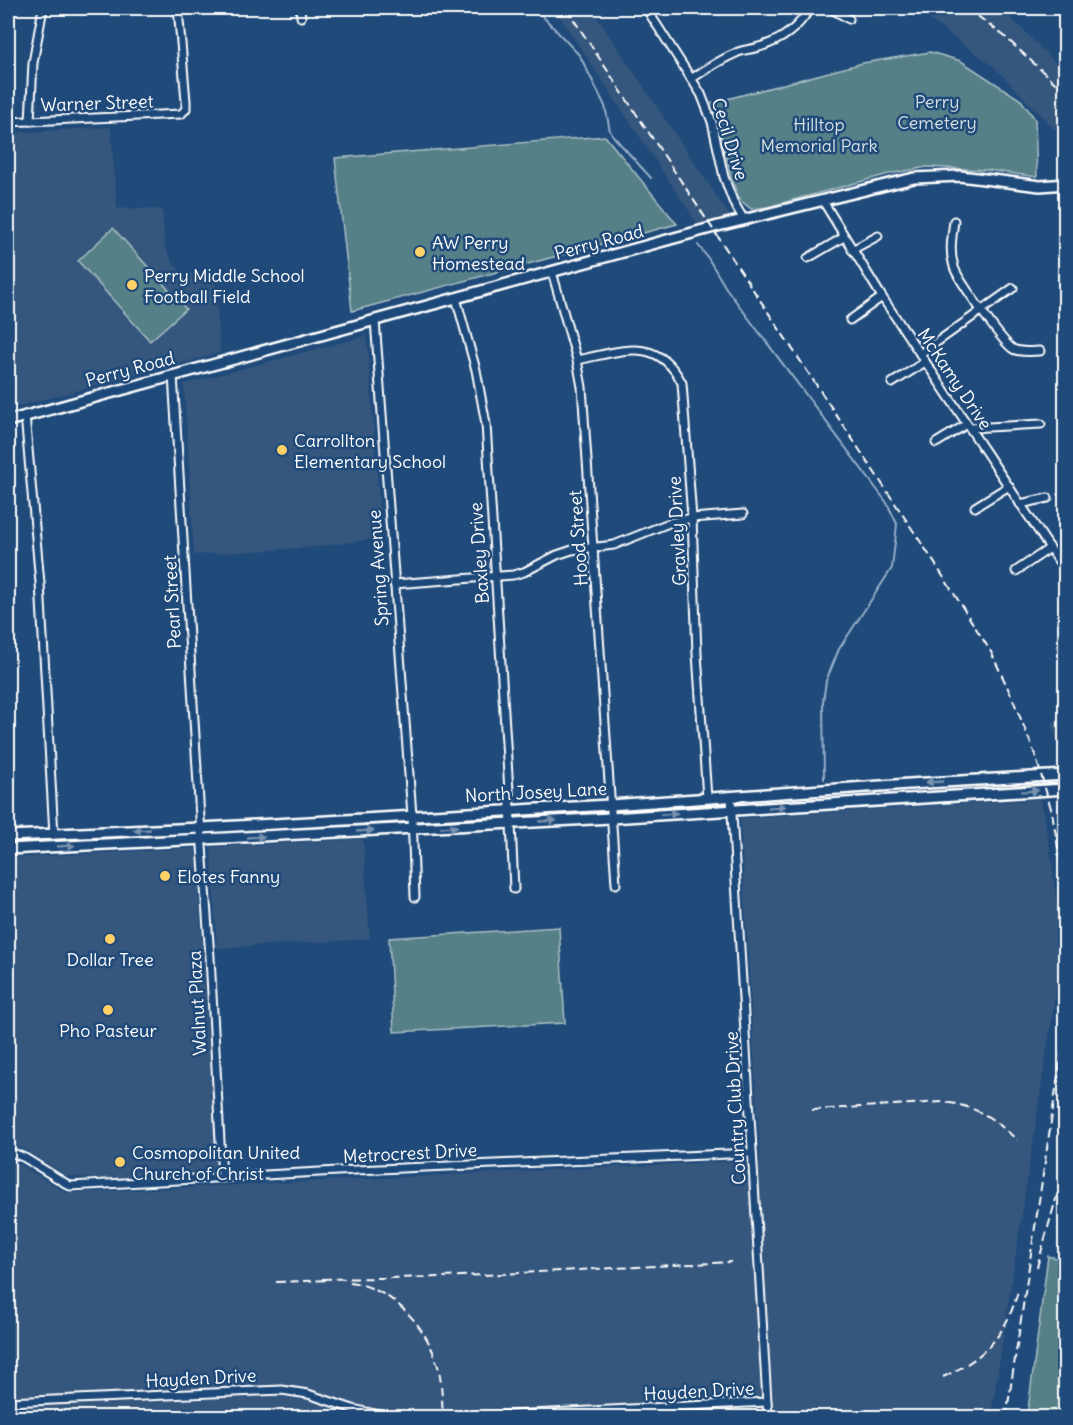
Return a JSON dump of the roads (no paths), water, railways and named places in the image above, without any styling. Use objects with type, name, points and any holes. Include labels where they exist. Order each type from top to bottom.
[{"type":"main road","name":"Perry Road","points":[[8,421],[744,220],[914,178],[960,176],[1040,186],[1065,185]]},
{"type":"main road","name":"North Josey Lane","points":[[8,836],[201,828],[610,805],[909,783],[1065,775]]},
{"type":"main road","name":"North Josey Lane","points":[[8,849],[611,818],[1065,789]]},
{"type":"street","points":[[30,121],[33,63],[43,8]]},
{"type":"street","name":"Warner Street","points":[[8,122],[181,114],[186,109],[186,101],[178,8]]},
{"type":"street","points":[[300,8],[301,17]]},
{"type":"street","name":"Cecil Drive","points":[[646,8],[691,79],[706,108],[724,177],[733,201],[744,220]]},
{"type":"street","points":[[691,79],[719,61],[746,49],[771,43],[793,30],[810,8]]},
{"type":"street","points":[[830,8],[849,19]]},
{"type":"street","name":"McKamy Drive","points":[[823,201],[882,297],[1065,572]]},
{"type":"street","points":[[954,221],[951,248],[954,270],[1010,347],[1017,351],[1040,351]]},
{"type":"street","points":[[852,250],[878,236]]},
{"type":"street","points":[[808,258],[844,237]]},
{"type":"street","name":"Hood Street","points":[[552,272],[577,360],[582,387],[616,884]]},
{"type":"street","points":[[920,354],[1013,288]]},
{"type":"street","points":[[850,320],[882,297]]},
{"type":"street","name":"Baxley Drive","points":[[456,298],[476,370],[484,413],[512,823],[514,889]]},
{"type":"street","name":"Spring Avenue","points":[[375,320],[412,815],[415,897]]},
{"type":"street","name":"Gravley Drive","points":[[577,360],[636,349],[649,351],[659,355],[676,371],[682,383],[692,518],[697,654],[707,798]]},
{"type":"street","points":[[892,383],[926,362]]},
{"type":"street","name":"Pearl Street","points":[[173,375],[201,828]]},
{"type":"street","points":[[25,416],[40,583],[54,835]]},
{"type":"street","points":[[936,443],[968,426],[1041,424]]},
{"type":"street","points":[[975,507],[1009,486]]},
{"type":"street","points":[[1020,504],[1048,498]]},
{"type":"street","points":[[394,584],[524,572],[557,555],[572,550],[627,542],[654,528],[692,518],[743,514]]},
{"type":"street","points":[[1016,571],[1050,548]]},
{"type":"street","name":"Country Club Drive","points":[[731,797],[768,1418]]},
{"type":"street","name":"Walnut Plaza","points":[[201,828],[222,1178]]},
{"type":"street","name":"Metrocrest Drive","points":[[8,1151],[25,1158],[70,1186],[752,1153]]},
{"type":"street","name":"Hayden Drive","points":[[8,1402],[282,1390],[308,1394],[353,1409],[393,1418]]},
{"type":"street","name":"Hayden Drive","points":[[452,1418],[767,1402]]},
{"type":"waterway","points":[[535,8],[580,56],[605,106],[610,131],[651,178]]},
{"type":"waterway","points":[[698,245],[726,288],[887,503],[897,524],[892,568],[839,649],[826,681],[823,702],[824,779]]},
{"type":"railway","points":[[566,8],[932,559],[991,652],[1035,754],[1052,812],[1066,895]]},
{"type":"railway","points":[[967,8],[1003,35],[1066,93]]},
{"type":"railway","points":[[1006,1418],[1066,1023]]},
{"type":"railway","points":[[812,1110],[943,1102],[984,1114],[1017,1140]]},
{"type":"railway","points":[[1037,1267],[1059,1188],[1066,1145]]},
{"type":"railway","points":[[322,1279],[444,1277],[731,1262]]},
{"type":"railway","points":[[276,1282],[329,1280]]},
{"type":"railway","points":[[350,1282],[366,1286],[395,1302],[418,1326],[434,1354],[439,1370],[443,1418]]},
{"type":"railway","points":[[943,1377],[970,1362],[991,1344],[1007,1321],[1018,1291]]},
{"type":"place","name":"AW Perry Homestead","points":[[420,252]]},
{"type":"place","name":"Perry Middle School Football Field","points":[[132,285]]},
{"type":"place","name":"Carrollton Elementary School","points":[[282,450]]},
{"type":"place","name":"Elotes Fanny","points":[[165,876]]},
{"type":"place","name":"Dollar Tree","points":[[110,939]]},
{"type":"place","name":"Pho Pasteur","points":[[108,1010]]},
{"type":"place","name":"Cosmopolitan United Church of Christ","points":[[120,1162]]},
{"type":"park label","name":"Perry Cemetery","points":[[937,111]]},
{"type":"park label","name":"Hilltop Memorial Park","points":[[819,134]]}]
